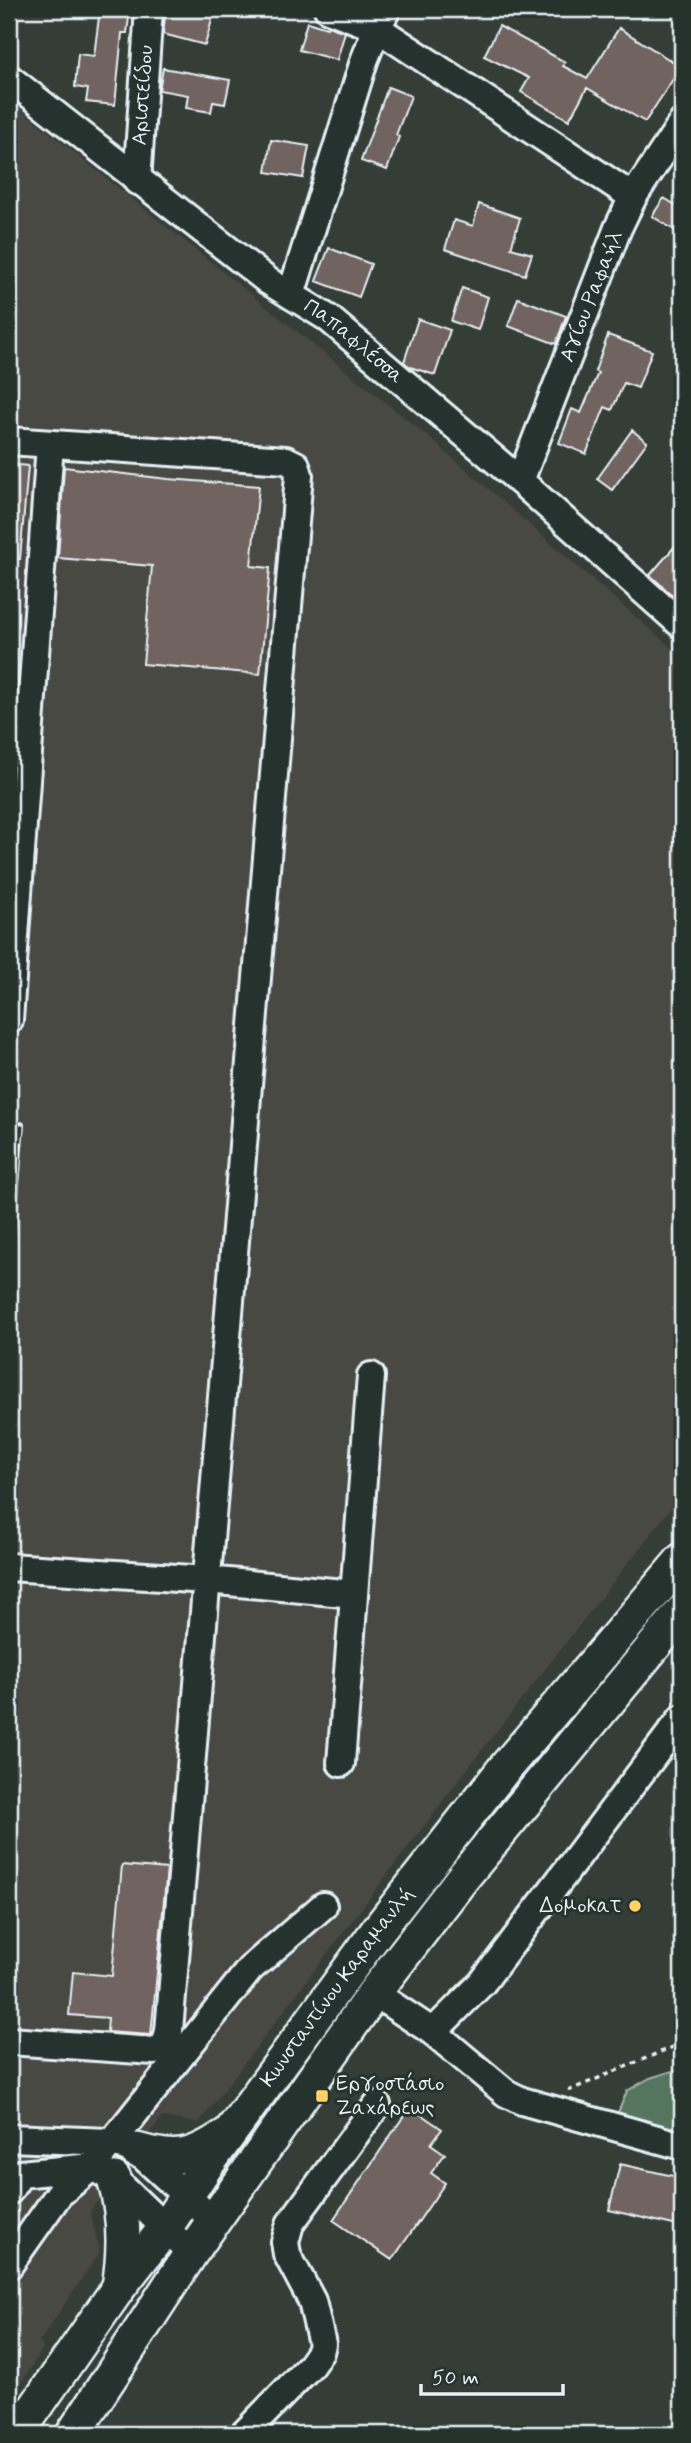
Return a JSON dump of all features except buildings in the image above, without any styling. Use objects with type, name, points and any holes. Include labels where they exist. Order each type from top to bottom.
[{"type":"main road","name":"Κωνσταντίνου Καραμανλή","points":[[17,2434],[230,2133],[447,1840],[682,1560]]},
{"type":"main road","name":"Κωνσταντίνου Καραμανλή","points":[[73,2434],[191,2253],[374,1993],[472,1867],[682,1612]]},
{"type":"main road","points":[[123,2146],[162,2157],[181,2157],[200,2152],[230,2133]]},
{"type":"main road","points":[[103,2173],[121,2212],[124,2257],[119,2287]]},
{"type":"street","name":"Αριστείδου","points":[[137,181],[149,9]]},
{"type":"street","points":[[328,9],[382,18],[633,197]]},
{"type":"street","points":[[291,295],[347,113],[382,18]]},
{"type":"street","name":"Παπαφλέσσα","points":[[9,78],[258,274],[328,318],[520,481],[682,625]]},
{"type":"street","name":"Αγίου Ραφαήλ","points":[[520,481],[618,228],[633,197],[682,123]]},
{"type":"street","points":[[9,441],[286,460],[296,465],[299,470],[169,2031],[164,2046],[154,2050],[9,2041]]},
{"type":"street","points":[[9,1020],[50,444]]},
{"type":"street","points":[[341,1763],[371,1376]]},
{"type":"street","points":[[9,1567],[206,1580],[354,1594]]},
{"type":"street","points":[[433,2032],[482,1983],[682,1718]]},
{"type":"street","points":[[9,2265],[59,2194],[103,2173],[250,1969],[323,1906]]},
{"type":"street","points":[[374,1993],[433,2032],[506,2093],[533,2105],[682,2146]]},
{"type":"street","points":[[244,2434],[311,2365],[320,2352],[322,2344],[312,2301],[287,2254],[285,2242],[290,2224],[377,2105]]},
{"type":"street","points":[[9,2138],[123,2146],[187,2195],[215,2221]]},
{"type":"street","points":[[9,2191],[20,2174],[103,2173],[166,2227],[191,2253]]},
{"type":"path","points":[[533,2105],[682,2043]]},
{"type":"shaded area","points":[[9,100],[431,439],[682,657],[682,1494],[471,1764],[199,2123],[162,2117],[90,2211],[100,2252],[39,2342],[43,2348],[9,2403]]},
{"type":"green space","points":[[682,2068],[682,2131],[665,2126],[614,2122],[627,2091],[650,2078]]},
{"type":"railway","points":[[9,1269],[21,1125]]},
{"type":"place","name":"Δομοκατ","points":[[635,1906]]},
{"type":"place","name":"Εργοστάσιο Ζαχάρεως","points":[[322,2096]]}]
